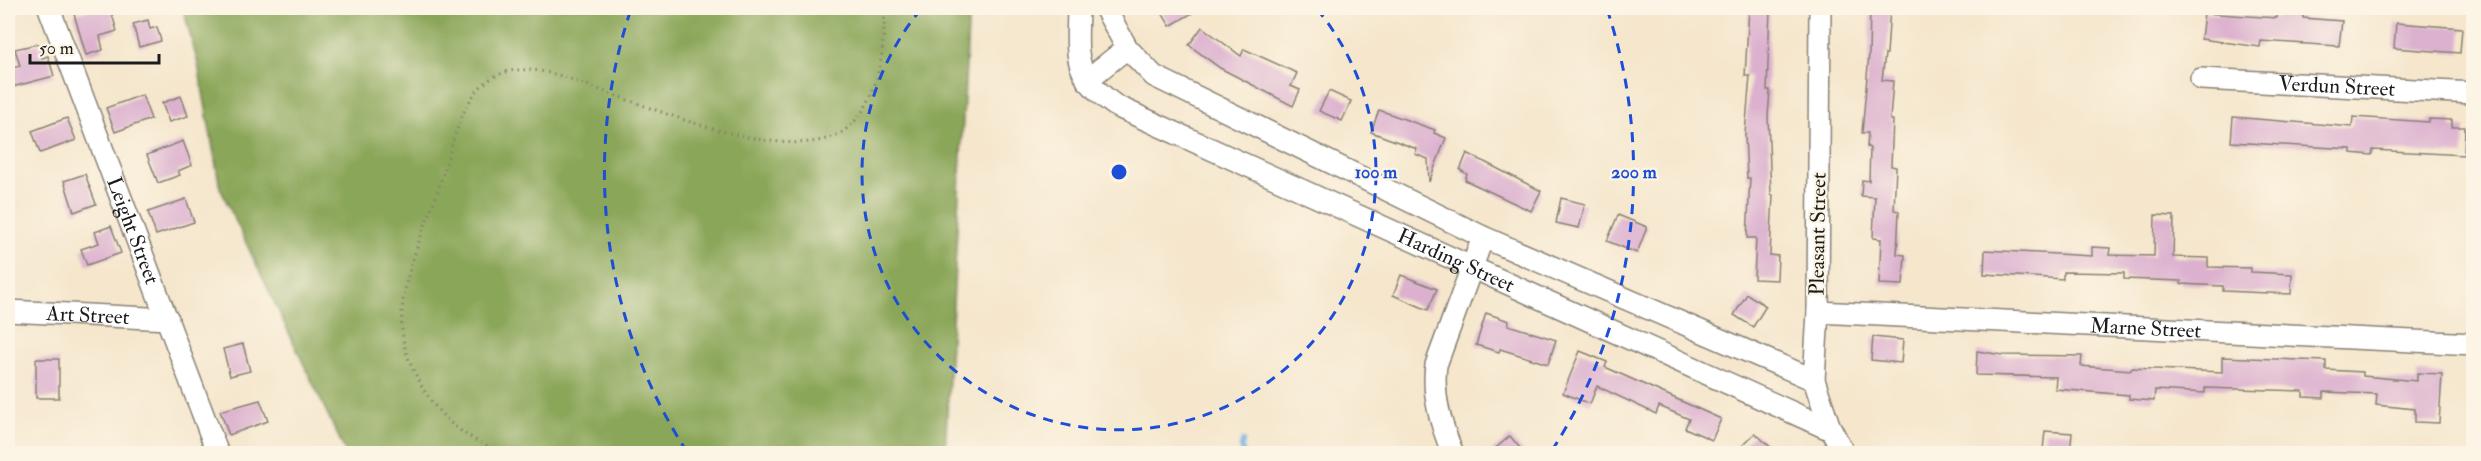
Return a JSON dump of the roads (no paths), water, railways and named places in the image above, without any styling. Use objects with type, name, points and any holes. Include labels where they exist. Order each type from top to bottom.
[{"type":"street","name":"Leight Street","points":[[49,8],[218,453]]},
{"type":"street","points":[[1078,8],[1077,54],[1087,80],[1127,48]]},
{"type":"street","name":"Harding Street","points":[[1105,8],[1127,48],[1154,76],[1483,237],[1814,380]]},
{"type":"street","name":"Pleasant Street","points":[[1820,8],[1818,312],[1814,380],[1831,430],[1844,453]]},
{"type":"street","name":"Verdun Street","points":[[2201,79],[2474,93]]},
{"type":"street","name":"Harding Street","points":[[1087,80],[1094,90],[1116,106],[1831,430]]},
{"type":"street","points":[[1453,453],[1442,428],[1434,382],[1436,365],[1483,237]]},
{"type":"street","name":"Art Street","points":[[8,311],[168,319]]},
{"type":"street","name":"Marne Street","points":[[1818,312],[2474,344]]},
{"type":"waterway","points":[[1243,441],[1241,447],[1244,454]]}]
